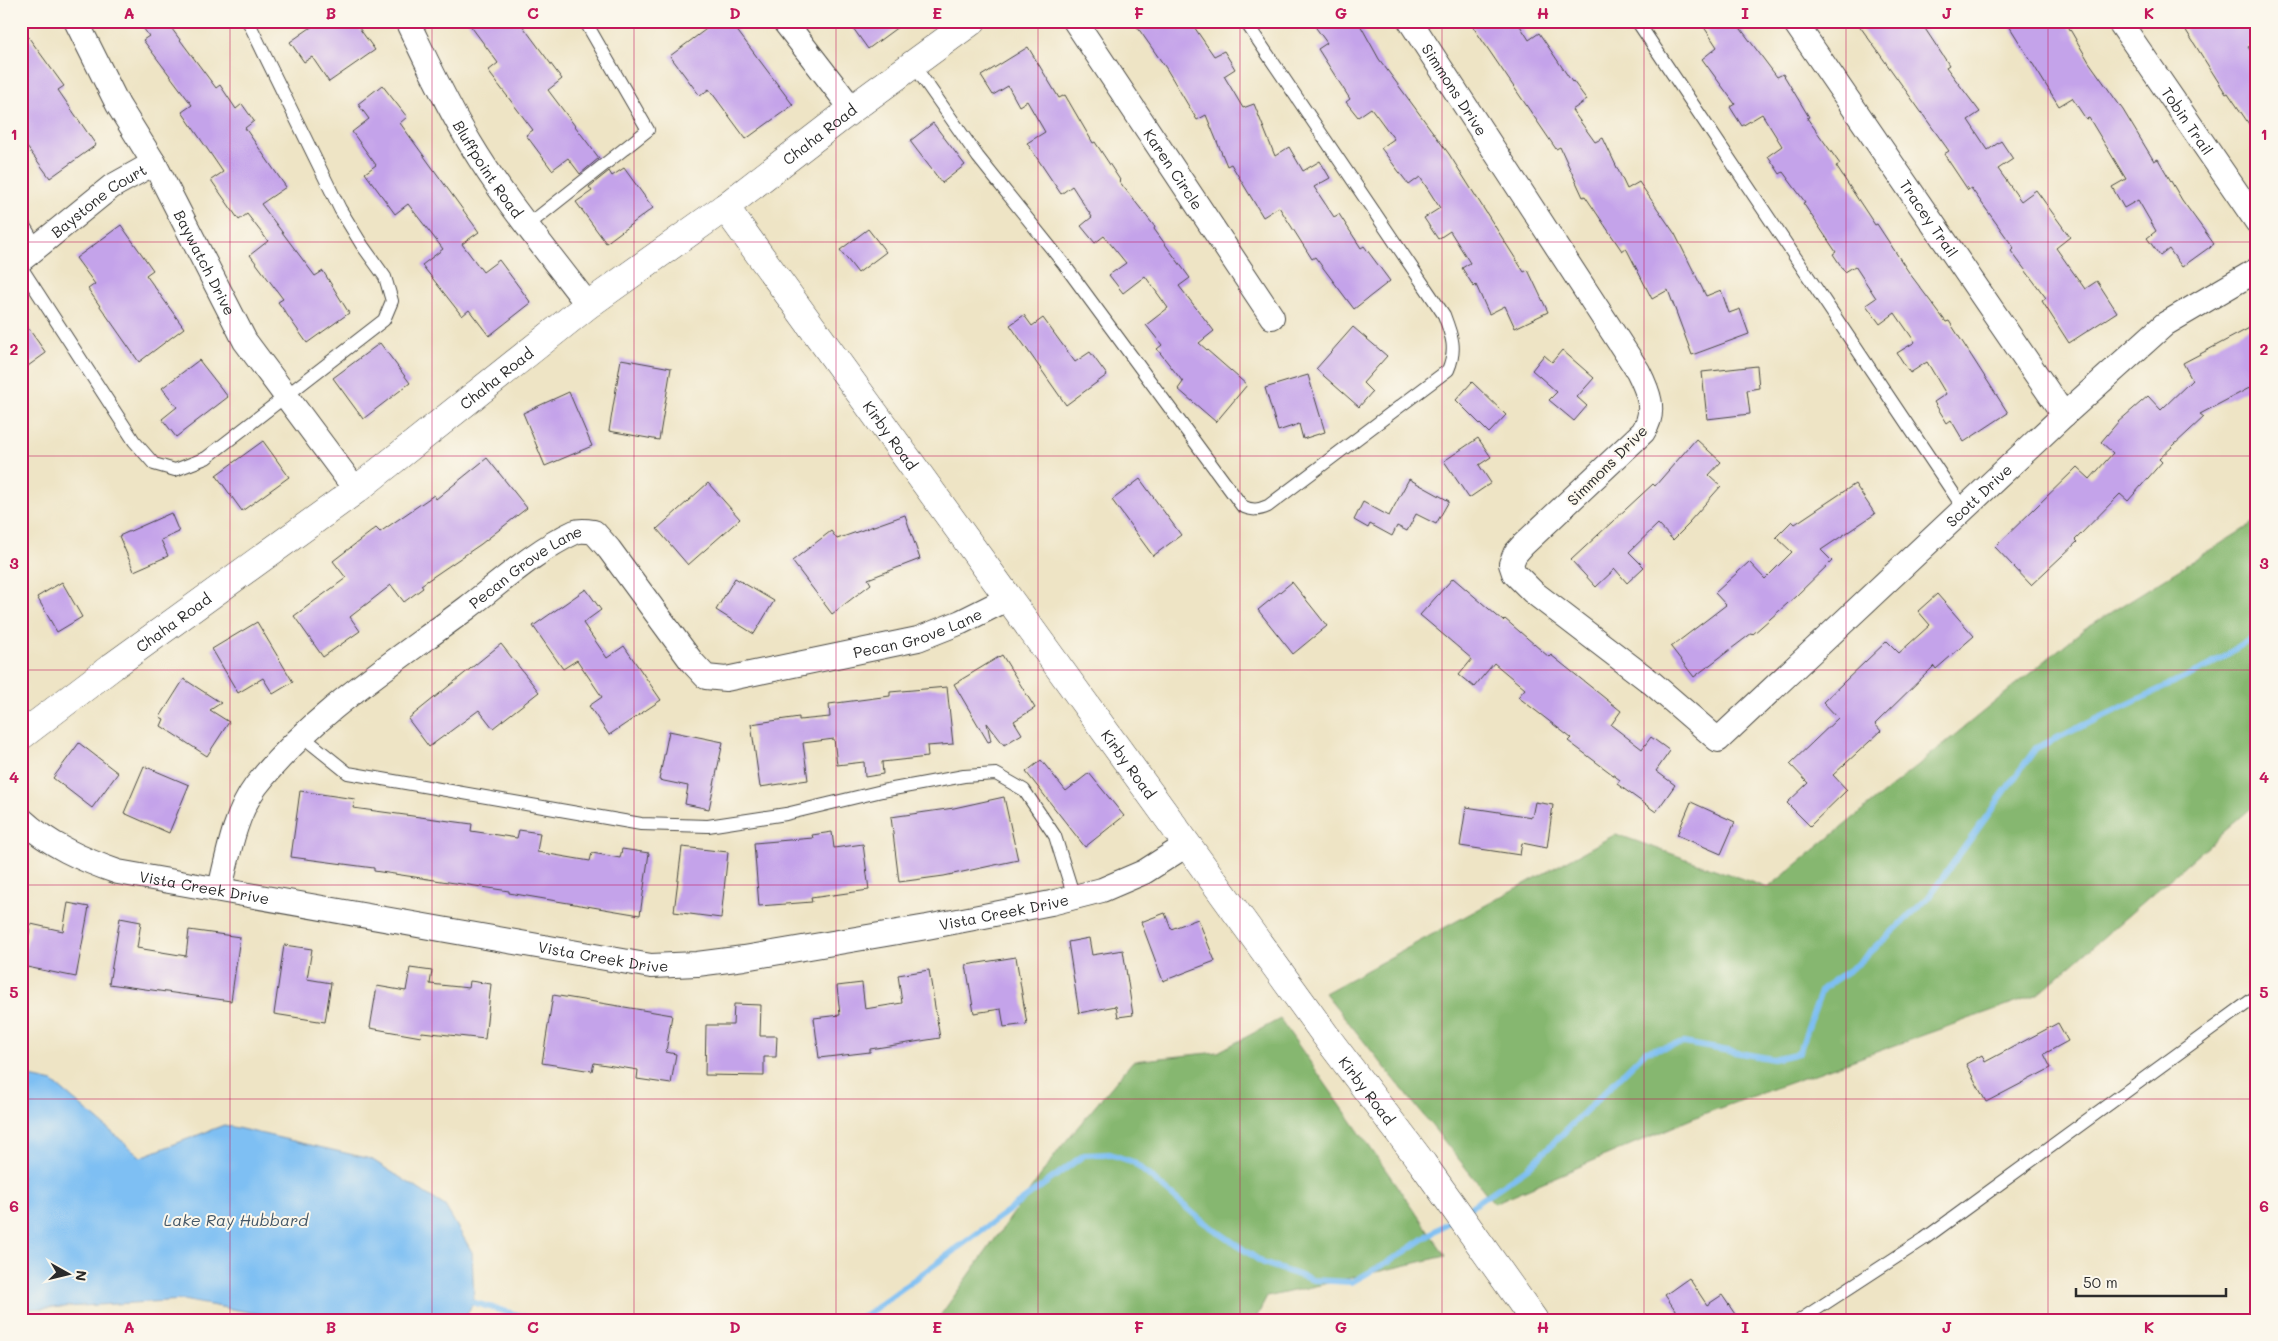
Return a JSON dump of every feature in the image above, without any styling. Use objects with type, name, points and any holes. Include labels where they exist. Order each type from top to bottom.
[{"type":"street","name":"Baywatch Drive","points":[[76,21],[118,105],[154,163],[246,341],[356,490]]},
{"type":"street","name":"Bluffpoint Road","points":[[407,21],[437,84],[469,142],[498,187],[588,305]]},
{"type":"street","points":[[784,21],[852,110]]},
{"type":"street","name":"Chaha Road","points":[[21,736],[113,666],[356,490],[588,305],[725,207],[972,21]]},
{"type":"street","name":"Karen Circle","points":[[1075,21],[1272,317]]},
{"type":"street","name":"Simmons Drive","points":[[1410,21],[1628,355],[1642,379],[1650,401],[1649,423],[1643,432],[1515,554],[1511,564],[1514,573],[1533,592],[1652,683],[1718,740]]},
{"type":"street","name":"Tracey Trail","points":[[1794,21],[2064,415]]},
{"type":"street","name":"Tobin Trail","points":[[2119,21],[2257,222]]},
{"type":"street","name":"Baystone Court","points":[[29,253],[111,186],[154,163]]},
{"type":"street","name":"Kirby Road","points":[[725,207],[1331,1043],[1423,1164],[1534,1320]]},
{"type":"street","name":"Scott Drive","points":[[1718,740],[2064,415],[2165,324],[2257,270]]},
{"type":"street","name":"Pecan Grove Lane","points":[[220,889],[230,846],[244,808],[255,788],[302,736],[364,685],[511,575],[578,531],[594,532],[692,662],[706,677],[726,679],[918,638],[961,622],[1009,598]]},
{"type":"street","name":"Vista Creek Drive","points":[[21,819],[59,846],[88,862],[118,872],[651,966],[697,964],[744,958],[927,927],[1074,897],[1102,890],[1144,872],[1188,844]]},
{"type":"lane","points":[[21,267],[134,441],[154,464],[175,470],[206,458],[384,320],[392,300],[385,277],[362,245],[340,209],[248,21]]},
{"type":"lane","points":[[528,225],[648,130],[584,21]]},
{"type":"lane","points":[[913,64],[978,157],[1063,264],[1242,506],[1249,510],[1260,510],[1268,506],[1448,370],[1454,356],[1451,334],[1444,315],[1245,21]]},
{"type":"lane","points":[[1637,21],[1964,509]]},
{"type":"lane","points":[[21,221],[29,253]]},
{"type":"lane","points":[[302,736],[348,773],[641,824],[708,826],[786,814],[882,791],[964,776],[996,774],[1024,790],[1055,836],[1074,897]]},
{"type":"lane","points":[[1800,1320],[1924,1239],[2257,996]]},
{"type":"green space","points":[[2257,521],[2257,803],[2038,994],[1703,1114],[1494,1203],[1325,993],[1616,834],[1768,888],[2084,629]]},
{"type":"green space","points":[[1280,1019],[1446,1256],[1267,1297],[1255,1320],[937,1320],[1061,1147],[1133,1061],[1218,1052]]},
{"type":"water","name":"Lake Ray Hubbard","points":[[21,1075],[53,1082],[141,1157],[224,1125],[371,1159],[445,1206],[472,1252],[474,1302],[463,1320],[278,1320],[270,1316],[183,1300],[21,1311]]},
{"type":"building","points":[[138,21],[166,21],[216,88],[220,85],[236,109],[242,104],[254,121],[245,128],[286,187],[261,204],[315,276],[323,271],[349,313],[307,343],[278,302],[283,299],[250,255],[268,241],[247,214],[239,220],[211,180],[223,172],[182,112],[192,105],[143,40],[149,36]]},
{"type":"building","points":[[320,21],[354,21],[375,50],[329,82],[312,57],[304,62],[290,42]]},
{"type":"building","points":[[467,21],[519,21],[562,79],[548,90],[599,158],[580,174],[568,158],[552,170],[526,135],[533,130],[488,71],[498,63]]},
{"type":"building","points":[[717,21],[730,21],[793,105],[746,139],[709,89],[700,96],[670,56]]},
{"type":"building","points":[[848,21],[906,21],[868,49]]},
{"type":"building","points":[[1133,21],[1190,21],[1214,56],[1224,51],[1235,69],[1224,76],[1243,108],[1254,104],[1275,156],[1289,147],[1303,171],[1320,161],[1330,178],[1314,187],[1334,217],[1339,214],[1361,248],[1364,246],[1390,281],[1354,309],[1315,257],[1312,259],[1279,207],[1263,217],[1231,164],[1227,166],[1206,115],[1197,120],[1166,68]]},
{"type":"building","points":[[1311,21],[1358,21],[1379,59],[1449,154],[1524,272],[1528,270],[1548,312],[1515,328],[1505,306],[1489,314],[1476,285],[1474,287],[1462,268],[1470,263],[1450,231],[1438,239],[1424,218],[1440,208],[1420,177],[1409,185],[1381,148],[1394,139],[1371,108],[1358,117],[1346,102],[1350,99],[1318,49],[1327,43]]},
{"type":"building","points":[[1469,21],[1517,21],[1529,40],[1539,33],[1572,82],[1587,100],[1572,110],[1595,142],[1603,138],[1627,189],[1639,182],[1675,234],[1706,296],[1721,290],[1729,313],[1740,309],[1749,334],[1692,355],[1668,290],[1652,299],[1626,248],[1622,251],[1585,196],[1583,197],[1560,147],[1556,149]]},
{"type":"building","points":[[1700,21],[1735,21],[1777,77],[1783,74],[1809,117],[1807,118],[1840,164],[1836,166],[1875,225],[1877,224],[1910,274],[1946,322],[1949,321],[2008,413],[1964,442],[1951,420],[1947,423],[1934,402],[1946,394],[1927,362],[1910,373],[1897,353],[1915,342],[1895,313],[1880,324],[1866,305],[1876,298],[1855,266],[1845,272],[1833,254],[1836,252],[1803,203],[1805,202],[1783,172],[1780,174],[1768,156],[1782,146],[1762,114],[1742,126],[1730,107],[1735,104],[1702,59],[1717,47]]},
{"type":"building","points":[[1856,21],[1920,21],[1949,65],[1946,67],[1980,112],[1968,120],[1988,150],[2001,141],[2013,159],[1998,169],[2021,201],[2036,190],[2070,237],[2056,248],[2085,289],[2097,281],[2117,312],[2069,343],[2042,301],[2046,298],[2011,251],[2014,248],[1971,188],[1968,190],[1944,154],[1949,151]]},
{"type":"building","points":[[2006,21],[2065,21],[2089,62],[2123,110],[2154,161],[2158,159],[2182,200],[2214,244],[2182,267],[2169,249],[2160,256],[2147,238],[2156,231],[2138,200],[2124,208],[2112,187],[2126,179],[2089,118],[2086,119],[2072,98],[2059,106]]},
{"type":"building","points":[[2180,21],[2245,21],[2257,39],[2248,47],[2257,60],[2257,136],[2228,93],[2226,94]]},
{"type":"building","points":[[21,27],[64,86],[58,90],[96,145],[50,178],[21,139]]},
{"type":"building","points":[[1028,47],[1059,98],[1065,95],[1093,143],[1095,142],[1119,181],[1155,227],[1154,229],[1190,278],[1179,286],[1214,331],[1199,343],[1247,385],[1216,422],[1178,389],[1183,382],[1157,349],[1162,345],[1146,325],[1168,308],[1145,276],[1123,293],[1109,275],[1126,263],[1104,236],[1095,243],[1081,226],[1092,217],[1072,186],[1061,194],[1027,143],[1045,132],[1027,101],[1019,106],[1008,86],[993,95],[981,76]]},
{"type":"building","points":[[382,85],[407,117],[400,123],[479,232],[462,244],[483,272],[499,260],[531,303],[489,336],[469,310],[462,316],[422,265],[443,249],[408,204],[395,214],[365,173],[376,165],[352,132],[369,119],[358,104]]},
{"type":"building","points":[[933,123],[965,165],[942,183],[910,141]]},
{"type":"building","points":[[624,168],[653,208],[606,243],[576,202],[592,191],[589,187],[609,171],[612,176]]},
{"type":"building","points":[[121,225],[153,270],[146,275],[184,328],[139,362],[88,289],[95,284],[76,258]]},
{"type":"building","points":[[868,229],[886,252],[858,273],[840,250]]},
{"type":"building","points":[[1024,315],[1032,326],[1043,318],[1075,362],[1090,352],[1107,375],[1066,405],[1010,325]]},
{"type":"building","points":[[21,318],[46,353],[21,371]]},
{"type":"building","points":[[2257,324],[2257,384],[2200,414],[2204,417],[2159,459],[2162,462],[2128,501],[2120,494],[2075,540],[2077,542],[2031,585],[1995,547],[2077,467],[2090,479],[2113,453],[2101,442],[2118,422],[2148,396],[2161,410],[2192,380],[2183,363]]},
{"type":"building","points":[[1353,327],[1387,356],[1363,383],[1372,392],[1359,407],[1316,369]]},
{"type":"building","points":[[380,343],[410,383],[363,419],[333,378]]},
{"type":"building","points":[[1562,350],[1594,378],[1577,397],[1587,406],[1574,421],[1549,400],[1557,392],[1532,370],[1544,355],[1552,362]]},
{"type":"building","points":[[621,359],[671,368],[659,440],[609,431]]},
{"type":"building","points":[[199,360],[228,397],[176,437],[162,419],[177,407],[162,388]]},
{"type":"building","points":[[1757,366],[1759,388],[1747,390],[1750,414],[1707,419],[1702,372]]},
{"type":"building","points":[[1308,375],[1325,432],[1303,439],[1299,424],[1278,431],[1265,388]]},
{"type":"building","points":[[1472,382],[1506,415],[1489,433],[1456,400]]},
{"type":"building","points":[[569,392],[592,446],[545,466],[523,413]]},
{"type":"building","points":[[1478,438],[1491,457],[1479,465],[1491,483],[1469,498],[1444,461]]},
{"type":"building","points":[[1696,439],[1721,462],[1709,475],[1721,486],[1673,540],[1658,524],[1629,552],[1644,567],[1627,583],[1615,569],[1596,587],[1571,560],[1653,484],[1655,486]]},
{"type":"building","points":[[263,441],[289,477],[242,511],[216,475]]},
{"type":"building","points":[[487,458],[527,508],[481,544],[421,585],[423,588],[404,602],[391,585],[350,617],[360,631],[323,657],[294,616],[346,578],[333,561],[376,528],[380,532],[434,495],[436,499]]},
{"type":"building","points":[[1140,479],[1181,535],[1153,556],[1112,500]]},
{"type":"building","points":[[1409,479],[1449,501],[1436,524],[1416,514],[1407,531],[1397,526],[1392,536],[1370,524],[1368,528],[1354,520],[1363,502],[1389,516]]},
{"type":"building","points":[[708,483],[740,519],[688,565],[657,529]]},
{"type":"building","points":[[1855,484],[1875,514],[1821,550],[1832,561],[1753,634],[1694,677],[1671,647],[1726,605],[1715,593],[1749,562],[1765,579],[1792,552],[1776,537],[1792,521],[1795,524]]},
{"type":"building","points":[[171,513],[179,532],[161,540],[168,556],[134,571],[119,536]]},
{"type":"building","points":[[905,515],[920,559],[868,579],[871,584],[832,614],[792,561],[831,531],[837,539]]},
{"type":"building","points":[[735,578],[774,601],[754,634],[716,610]]},
{"type":"building","points":[[1453,578],[1503,621],[1505,619],[1549,657],[1551,655],[1621,711],[1611,725],[1642,749],[1651,737],[1670,751],[1656,771],[1675,785],[1656,812],[1617,784],[1620,780],[1568,741],[1571,738],[1518,697],[1525,689],[1494,663],[1474,687],[1459,675],[1472,659],[1420,615]]},
{"type":"building","points":[[62,582],[82,617],[57,632],[37,597]]},
{"type":"building","points":[[1292,582],[1327,626],[1293,654],[1258,610]]},
{"type":"building","points":[[586,589],[601,610],[583,623],[607,658],[624,646],[661,700],[609,735],[589,706],[602,697],[577,660],[563,669],[533,626]]},
{"type":"building","points":[[1937,594],[1974,636],[1936,669],[1934,666],[1875,724],[1881,731],[1833,775],[1847,790],[1810,826],[1787,803],[1808,783],[1790,764],[1838,718],[1823,702],[1887,641],[1899,653],[1930,625],[1918,611]]},
{"type":"building","points":[[257,622],[293,682],[273,694],[263,678],[238,693],[212,649]]},
{"type":"building","points":[[501,644],[539,692],[493,728],[479,710],[429,747],[408,719]]},
{"type":"building","points":[[1002,655],[1035,708],[1014,721],[1022,734],[1004,745],[987,723],[991,741],[988,742],[954,684]]},
{"type":"building","points":[[184,679],[221,703],[210,710],[229,722],[207,756],[161,726],[164,719],[160,717]]},
{"type":"building","points":[[947,687],[953,744],[927,746],[928,757],[882,762],[883,774],[865,777],[864,762],[837,765],[834,739],[803,743],[808,780],[760,787],[751,724],[799,717],[799,720],[830,717],[829,704],[890,696],[890,692]]},
{"type":"building","points":[[669,731],[723,742],[709,809],[685,804],[688,786],[659,780]]},
{"type":"building","points":[[79,743],[118,773],[92,808],[53,778]]},
{"type":"building","points":[[1041,760],[1066,791],[1089,773],[1124,816],[1085,847],[1026,772]]},
{"type":"building","points":[[144,766],[189,785],[169,833],[124,813]]},
{"type":"building","points":[[300,791],[355,799],[353,808],[472,824],[471,831],[517,838],[519,830],[540,833],[537,852],[590,861],[592,853],[620,858],[622,849],[649,853],[640,915],[509,893],[509,891],[374,871],[374,868],[291,857]]},
{"type":"building","points":[[1004,797],[1018,860],[944,876],[899,882],[891,817],[954,808]]},
{"type":"building","points":[[1535,802],[1553,805],[1547,848],[1522,843],[1520,855],[1460,846],[1466,807],[1532,817]]},
{"type":"building","points":[[1691,802],[1735,822],[1721,854],[1677,835]]},
{"type":"building","points":[[832,832],[834,848],[863,844],[869,890],[811,898],[812,902],[759,906],[754,843],[813,838],[812,835]]},
{"type":"building","points":[[682,847],[728,852],[721,918],[674,912]]},
{"type":"building","points":[[68,903],[89,907],[76,977],[22,966],[31,924],[63,931]]},
{"type":"building","points":[[1165,913],[1171,929],[1198,919],[1215,961],[1163,981],[1141,922]]},
{"type":"building","points":[[120,918],[141,922],[137,948],[186,956],[189,930],[240,937],[231,1001],[109,984]]},
{"type":"building","points":[[1089,938],[1092,955],[1123,950],[1133,1015],[1118,1017],[1116,1006],[1079,1013],[1068,942]]},
{"type":"building","points":[[284,945],[312,949],[307,979],[331,983],[325,1022],[274,1014]]},
{"type":"building","points":[[1016,957],[1027,1024],[1004,1027],[1001,1009],[974,1013],[966,965]]},
{"type":"building","points":[[410,968],[432,971],[430,984],[469,988],[470,981],[491,984],[485,1039],[422,1032],[421,1037],[370,1028],[377,986],[406,991]]},
{"type":"building","points":[[929,970],[940,1038],[870,1049],[870,1052],[819,1058],[814,1018],[840,1015],[837,986],[862,983],[865,1009],[902,1003],[898,975]]},
{"type":"building","points":[[553,995],[672,1015],[666,1052],[676,1054],[671,1084],[637,1079],[638,1070],[594,1063],[592,1071],[542,1063]]},
{"type":"building","points":[[734,1004],[761,1005],[760,1036],[777,1036],[776,1057],[764,1057],[764,1076],[705,1075],[706,1025],[733,1025]]},
{"type":"building","points":[[2058,1023],[2068,1041],[2044,1054],[2051,1068],[1986,1102],[1966,1064],[1982,1055],[1985,1062]]},
{"type":"building","points":[[1689,1278],[1707,1305],[1722,1295],[1739,1320],[1682,1320],[1665,1295]]},
{"type":"waterway","points":[[1465,1211],[1529,1167],[1646,1051],[1684,1043],[1773,1059],[1799,1053],[1822,989],[1859,963],[1928,898],[2036,748],[2209,666],[2257,635]]},
{"type":"waterway","points":[[853,1320],[866,1315],[1084,1155],[1110,1154],[1133,1162],[1202,1221],[1263,1263],[1313,1280],[1352,1282],[1400,1255],[1454,1218]]},
{"type":"waterway","points":[[468,1301],[536,1320]]}]
